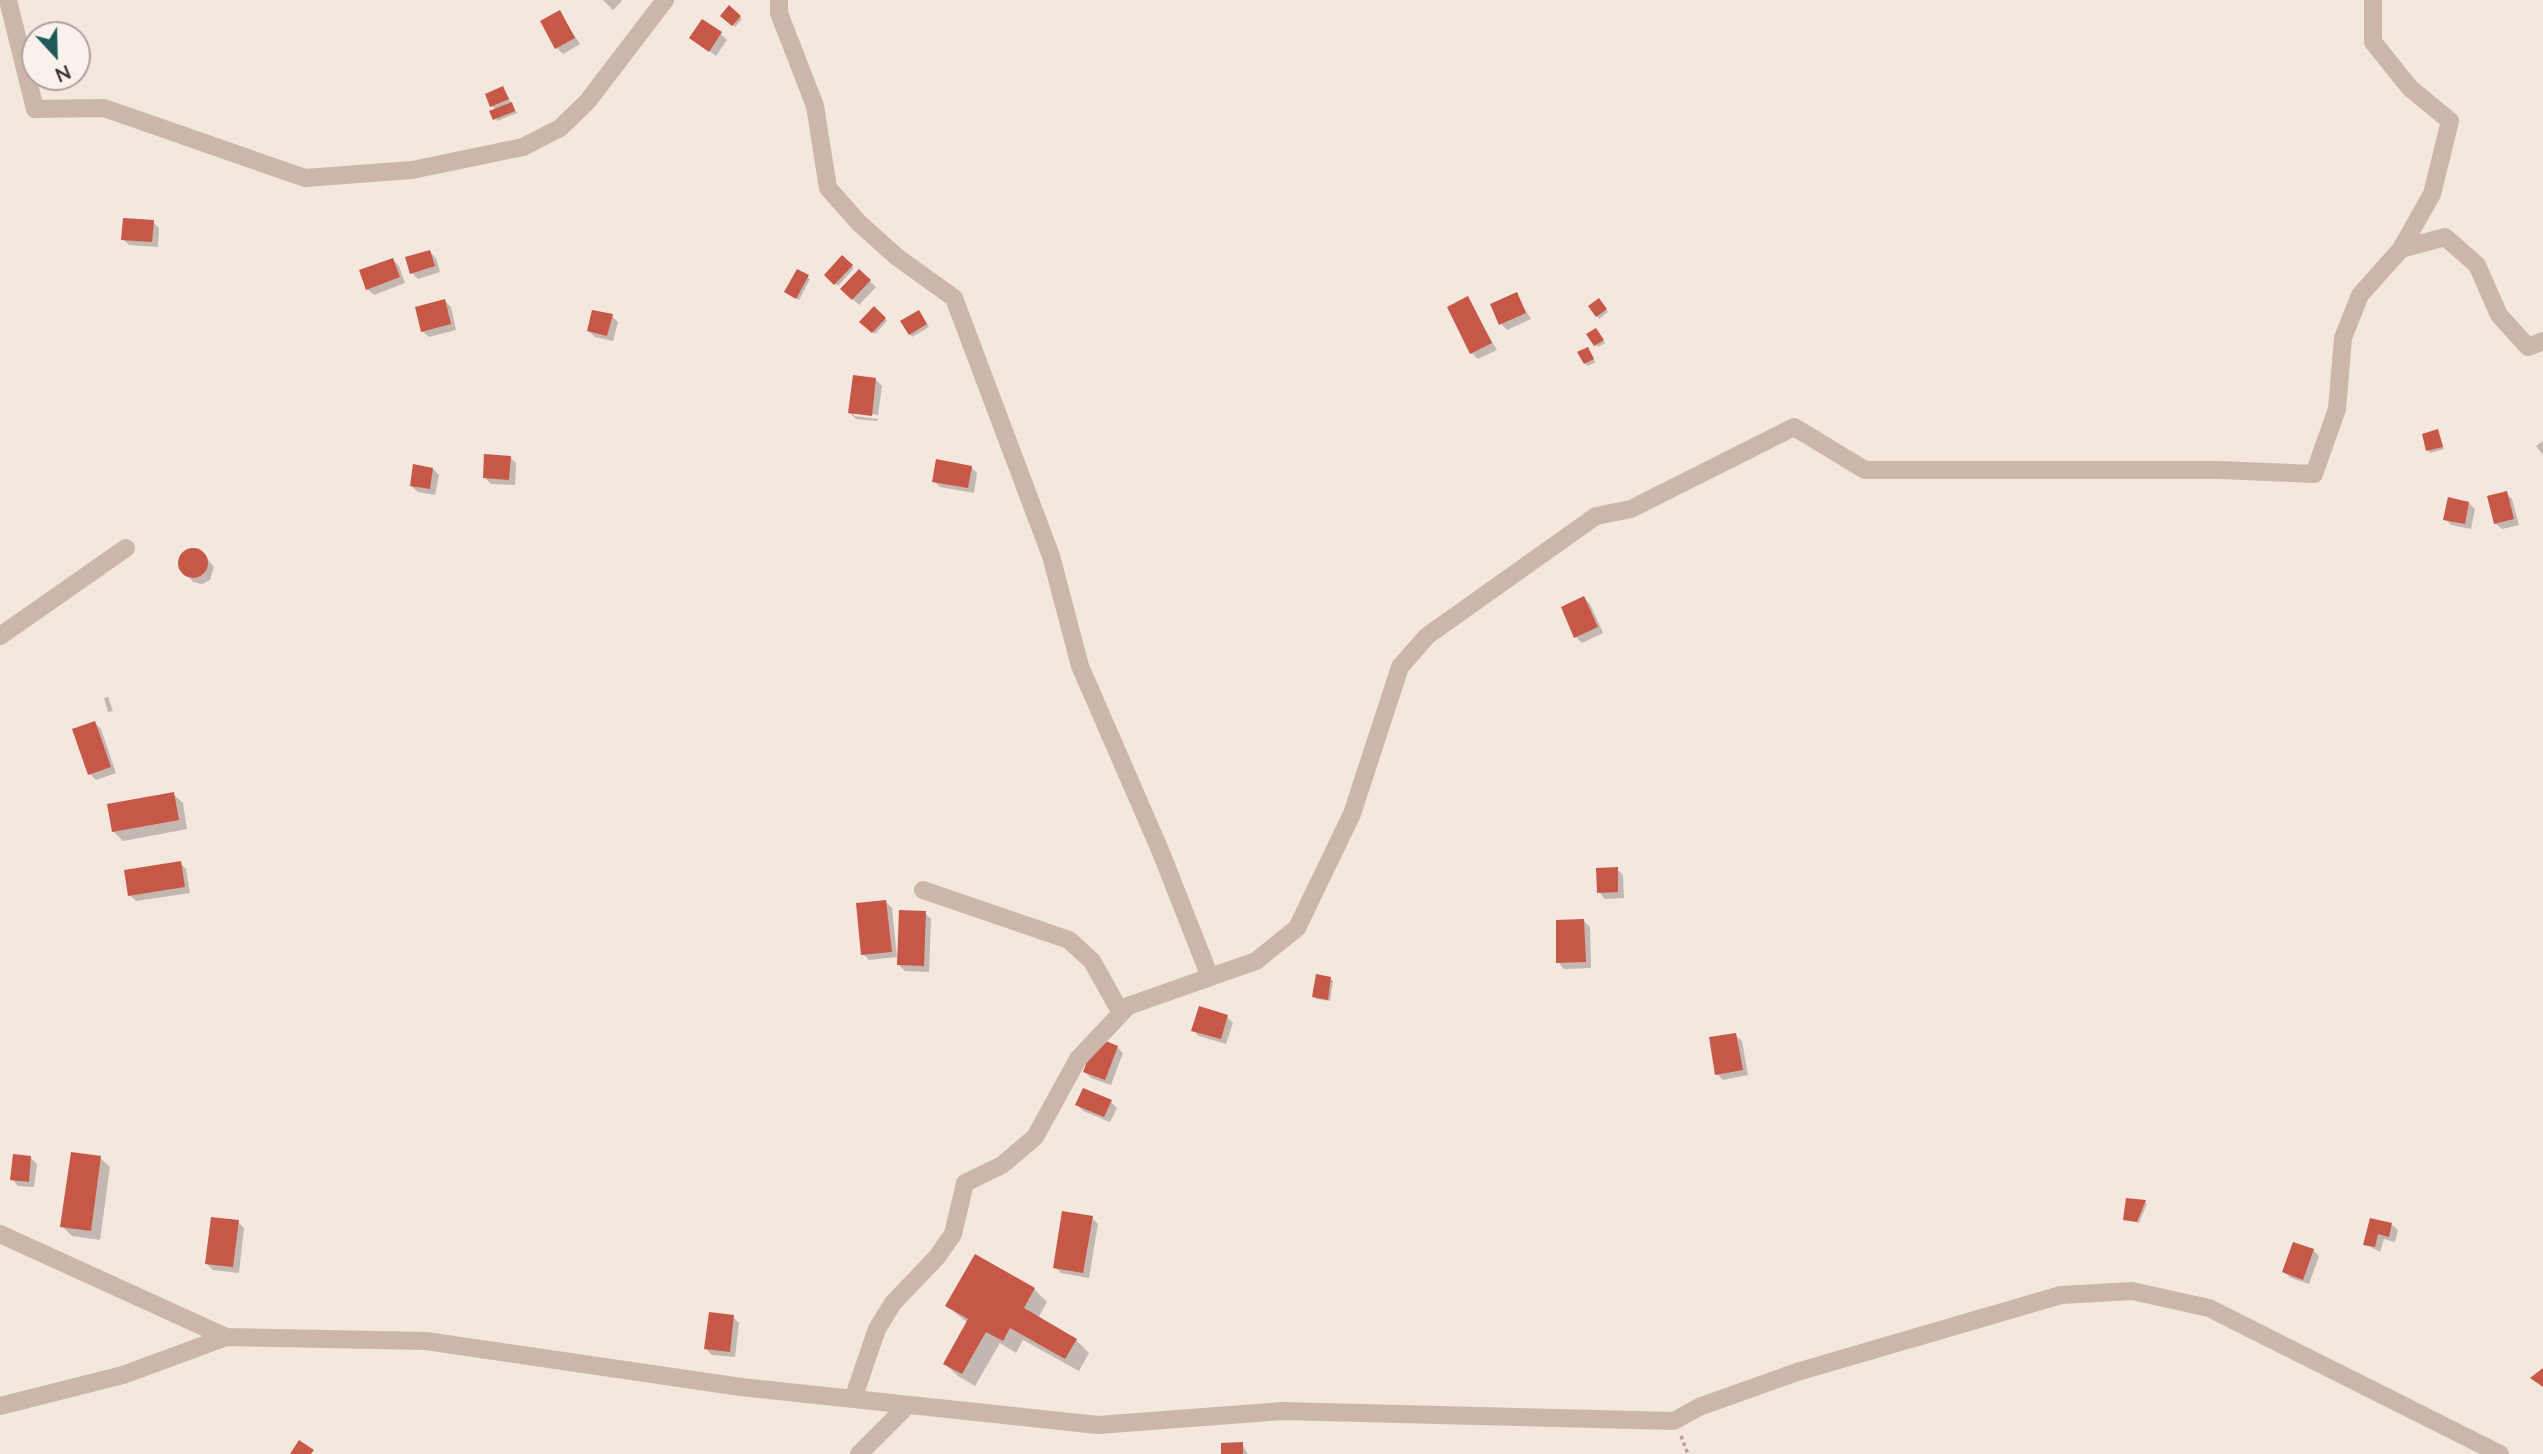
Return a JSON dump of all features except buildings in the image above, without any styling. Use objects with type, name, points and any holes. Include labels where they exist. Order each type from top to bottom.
[{"type":"street","points":[[8,0],[35,108],[104,108],[305,178],[412,170],[523,147],[560,128],[587,102],[665,0]]},
{"type":"street","points":[[779,0],[779,13],[815,106],[828,188],[859,223],[897,257],[954,298],[1051,555],[1080,666],[1160,850],[1210,977]]},
{"type":"street","points":[[853,1399],[877,1329],[893,1303],[937,1257],[953,1234],[965,1183],[1002,1165],[1035,1137],[1078,1059],[1128,1006],[1256,961],[1297,928],[1352,814],[1400,667],[1427,636],[1596,516],[1630,509],[1794,428],[1865,470],[2221,470],[2315,474],[2337,409],[2343,338],[2360,295],[2401,249],[2432,194],[2450,121],[2410,88],[2373,42],[2373,0]]},
{"type":"street","points":[[2401,249],[2445,237],[2477,265],[2499,315],[2528,347],[2543,341]]},
{"type":"street","points":[[0,636],[126,548]]},
{"type":"street","points":[[923,891],[1069,940],[1092,961],[1121,1013]]},
{"type":"street","points":[[0,1234],[226,1337]]},
{"type":"street","points":[[0,1406],[123,1375],[226,1337],[426,1341],[741,1387],[1098,1426],[1283,1411],[1674,1421],[1699,1407],[1797,1372],[2061,1295],[2132,1291],[2209,1308],[2500,1454]]},
{"type":"street","points":[[859,1454],[908,1405]]}]
